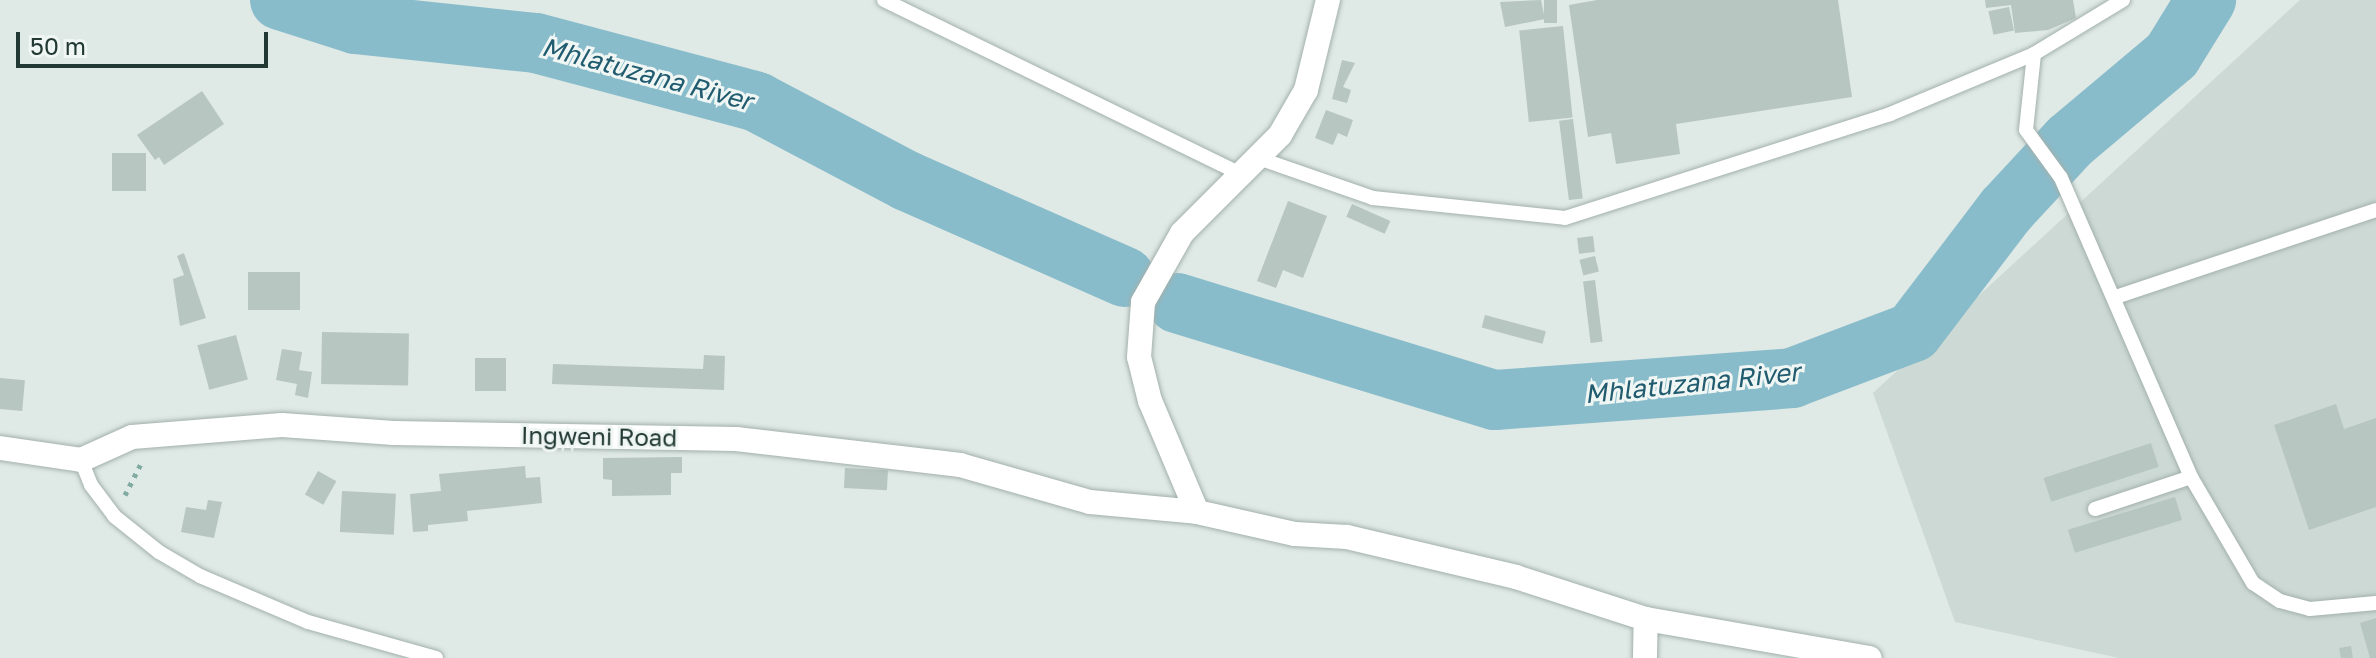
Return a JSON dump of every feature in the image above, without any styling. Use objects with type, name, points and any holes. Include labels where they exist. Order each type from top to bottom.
[{"type":"street","points":[[1197,512],[1150,401],[1138,330],[1143,302],[1182,233],[1252,167],[1306,90],[1328,0]]},
{"type":"street","name":"Ingweni Road","points":[[81,460],[132,437],[282,425],[394,433],[736,439],[960,465],[1090,502],[1197,512],[1295,534],[1347,537],[1516,577],[1646,619],[1870,658]]},
{"type":"street","points":[[0,448],[81,460]]},
{"type":"street","points":[[1645,658],[1646,619]]},
{"type":"lane","points":[[884,0],[1252,167],[1373,198],[1565,218],[1890,114],[2034,54],[2123,0]]},
{"type":"lane","points":[[2034,54],[2026,130],[2061,178],[2116,297],[2191,477],[2253,583],[2280,601],[2310,609],[2376,603]]},
{"type":"lane","points":[[2116,297],[2376,210]]},
{"type":"lane","points":[[81,460],[91,485],[114,516],[159,552],[200,576],[308,622],[436,658]]},
{"type":"lane","points":[[2095,509],[2191,477]]},
{"type":"shaded area","points":[[2300,0],[2376,0],[2376,658],[2119,658],[1955,622],[1873,393]]},
{"type":"building","points":[[1541,0],[1545,19],[1505,27],[1500,2]]},
{"type":"building","points":[[1544,0],[1557,0],[1557,23],[1544,23]]},
{"type":"building","points":[[1597,0],[1838,0],[1852,97],[1676,124],[1680,154],[1616,164],[1611,133],[1588,137],[1569,5]]},
{"type":"building","points":[[1985,0],[2073,0],[2076,18],[2048,30],[2015,33],[2011,5],[1986,8]]},
{"type":"building","points":[[2009,7],[2014,30],[1993,35],[1988,11]]},
{"type":"building","points":[[1563,26],[1573,117],[1529,122],[1519,31]]},
{"type":"building","points":[[1342,60],[1355,63],[1343,87],[1351,90],[1347,103],[1332,99]]},
{"type":"building","points":[[202,91],[224,124],[164,165],[159,157],[155,160],[137,135]]},
{"type":"building","points":[[1326,110],[1353,120],[1347,137],[1338,133],[1333,145],[1315,138]]},
{"type":"building","points":[[1573,119],[1583,198],[1569,200],[1559,121]]},
{"type":"building","points":[[112,153],[146,153],[146,191],[112,191]]},
{"type":"building","points":[[1288,201],[1327,216],[1303,278],[1283,270],[1276,288],[1257,281]]},
{"type":"building","points":[[1352,204],[1390,221],[1385,234],[1346,217]]},
{"type":"building","points":[[1593,236],[1595,252],[1579,254],[1577,238]]},
{"type":"building","points":[[184,253],[206,318],[180,326],[173,279],[184,275],[177,256]]},
{"type":"building","points":[[1595,256],[1599,272],[1583,275],[1579,260]]},
{"type":"building","points":[[248,272],[300,272],[300,310],[248,310]]},
{"type":"building","points":[[1595,280],[1603,342],[1591,343],[1583,281]]},
{"type":"building","points":[[1485,315],[1546,331],[1542,344],[1482,328]]},
{"type":"building","points":[[322,332],[409,334],[408,386],[321,384]]},
{"type":"building","points":[[236,335],[248,379],[209,390],[197,345]]},
{"type":"building","points":[[282,349],[302,352],[299,370],[312,372],[308,398],[295,395],[297,384],[276,380]]},
{"type":"building","points":[[704,355],[725,356],[724,390],[552,384],[553,364],[703,369]]},
{"type":"building","points":[[475,358],[506,358],[506,391],[475,391]]},
{"type":"building","points":[[0,378],[25,380],[22,411],[0,409]]},
{"type":"building","points":[[2336,404],[2344,429],[2376,418],[2376,507],[2309,530],[2274,425]]},
{"type":"building","points":[[2151,443],[2159,467],[2051,502],[2044,478]]},
{"type":"building","points":[[682,457],[682,473],[671,473],[671,495],[612,496],[612,480],[603,479],[603,458]]},
{"type":"building","points":[[525,466],[526,478],[540,477],[542,503],[467,511],[468,521],[428,525],[428,531],[413,532],[410,494],[441,491],[439,474]]},
{"type":"building","points":[[845,468],[888,470],[887,490],[844,488]]},
{"type":"building","points":[[318,471],[336,481],[323,505],[305,495]]},
{"type":"building","points":[[342,491],[396,494],[394,535],[340,532]]},
{"type":"building","points":[[2175,497],[2182,520],[2075,553],[2068,530]]},
{"type":"building","points":[[208,500],[222,502],[214,538],[181,532],[186,507],[206,510]]},
{"type":"building","points":[[2376,618],[2376,658],[2370,658],[2360,623]]},
{"type":"building","points":[[2351,646],[2353,658],[2341,658],[2339,648]]},
{"type":"waterway","name":"Mhlatuzana River","points":[[280,0],[355,24],[536,43],[757,102],[907,181],[1125,277]]},
{"type":"waterway","name":"Mhlatuzana River","points":[[1177,303],[1495,400],[1792,378],[1913,332],[2006,210],[2070,141],[2172,55],[2206,0]]}]
